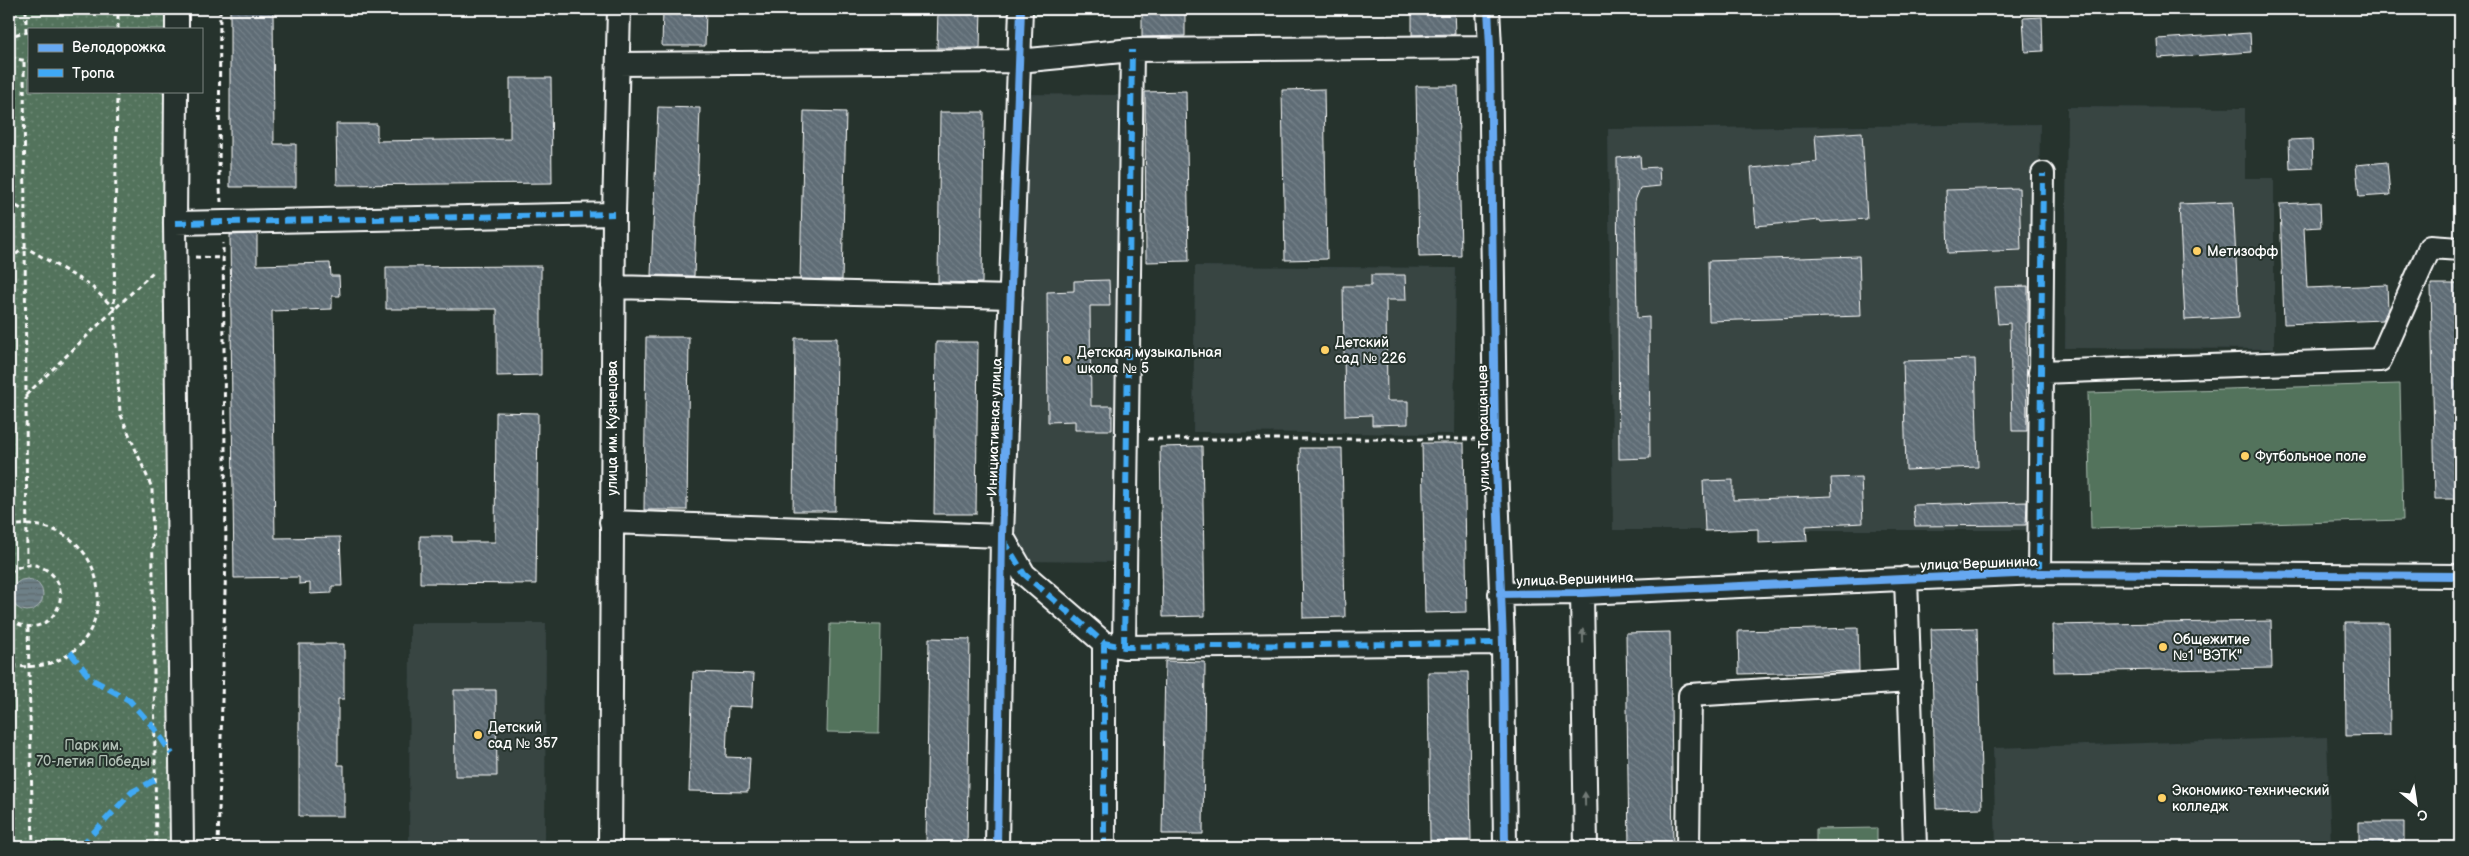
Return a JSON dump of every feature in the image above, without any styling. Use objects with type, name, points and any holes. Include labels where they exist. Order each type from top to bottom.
[{"type":"street","points":[[177,9],[177,28]]},
{"type":"street","name":"улица им. Кузнецова","points":[[610,847],[613,287],[618,9]]},
{"type":"street","name":"Инициативная улица","points":[[997,847],[1002,536],[1021,9]]},
{"type":"street","name":"улица Таращанцев","points":[[1488,9],[1495,439],[1503,643],[1504,847]]},
{"type":"street","points":[[618,64],[1019,61],[1132,50],[1490,47]]},
{"type":"street","points":[[1104,847],[1126,440],[1132,50]]},
{"type":"street","points":[[176,92],[175,223],[182,847]]},
{"type":"street","points":[[2039,573],[2043,174]]},
{"type":"street","points":[[175,223],[614,214]]},
{"type":"street","points":[[2040,372],[2380,360],[2430,247],[2460,249]]},
{"type":"street","points":[[613,287],[1011,297]]},
{"type":"street","points":[[612,522],[1002,536],[1024,574],[1114,645],[1503,643]]},
{"type":"street","name":"улица Вершинина","points":[[1500,594],[2039,573],[2460,576]]},
{"type":"street","points":[[1906,578],[1915,847]]},
{"type":"street","points":[[1582,592],[1586,847]]},
{"type":"street","points":[[1688,847],[1690,695],[1910,681]]},
{"type":"path","points":[[26,9],[28,32],[17,34],[10,41],[9,46],[12,56],[28,62]]},
{"type":"path","points":[[118,9],[118,28]]},
{"type":"path","points":[[218,847],[226,556],[223,222],[219,176],[220,9]]},
{"type":"path","points":[[24,62],[27,565]]},
{"type":"path","points":[[117,92],[114,309],[120,413],[152,488],[156,847]]},
{"type":"path","points":[[9,201],[25,212]]},
{"type":"path","points":[[25,247],[90,284],[114,309]]},
{"type":"path","points":[[9,260],[25,247]]},
{"type":"path","points":[[25,396],[162,264]]},
{"type":"path","points":[[1126,440],[1495,439]]},
{"type":"path","points":[[9,526],[26,523],[46,526],[64,533],[79,546],[91,562],[97,581],[98,601],[94,620],[84,638],[70,652],[53,662],[28,666],[9,664]]},
{"type":"path","points":[[9,572],[17,567],[27,565],[37,566],[46,570],[59,585],[60,595],[55,614],[48,621],[28,627],[19,625],[9,619]]},
{"type":"path","points":[[28,627],[33,847]]},
{"type":"shaded area","name":"Детская музыкальная школа № 5","points":[[1019,94],[1120,95],[1116,562],[1015,561]]},
{"type":"shaded area","points":[[2067,107],[2245,108],[2245,178],[2274,178],[2274,349],[2065,348]]},
{"type":"shaded area","points":[[2040,124],[2034,530],[1613,530],[1608,129]]},
{"type":"shaded area","name":"Детский сад № 226","points":[[1195,266],[1456,268],[1454,434],[1193,432]]},
{"type":"shaded area","points":[[27,579],[33,580],[38,584],[42,589],[42,601],[38,606],[33,610],[27,611],[21,610],[16,606],[12,601],[11,595],[12,589],[16,584],[21,580]]},
{"type":"shaded area","name":"Детский сад № 357","points":[[410,623],[546,623],[545,847],[409,847]]},
{"type":"shaded area","name":"Экономико-технический колледж","points":[[2327,737],[2331,847],[1996,847],[1993,748]]},
{"type":"green space","name":"Парк им. 70-летия Победы","points":[[9,9],[174,9],[174,28],[28,28],[28,92],[173,92],[179,847],[9,847]]},
{"type":"green space","points":[[1030,9],[1102,9],[1102,15],[1030,15]]},
{"type":"green space","name":"Футбольное поле","points":[[2400,384],[2403,520],[2091,529],[2088,393]]},
{"type":"green space","points":[[830,624],[881,625],[879,733],[827,732]]},
{"type":"green space","points":[[1877,828],[1877,847],[1816,847],[1816,829]]},
{"type":"building","points":[[230,9],[273,9],[274,144],[296,144],[296,187],[230,187]]},
{"type":"building","points":[[663,9],[706,9],[705,46],[662,46]]},
{"type":"building","points":[[938,9],[981,9],[980,48],[937,48]]},
{"type":"building","points":[[1142,9],[1185,9],[1185,36],[1142,37]]},
{"type":"building","points":[[1412,9],[1454,9],[1455,34],[1412,35]]},
{"type":"building","points":[[2042,17],[2043,51],[2025,52],[2023,18]]},
{"type":"building","points":[[2250,33],[2251,52],[2158,58],[2157,39]]},
{"type":"building","points":[[510,78],[551,78],[552,183],[337,185],[336,124],[377,124],[377,141],[510,139]]},
{"type":"building","points":[[1416,86],[1458,86],[1461,256],[1419,257]]},
{"type":"building","points":[[1324,89],[1327,259],[1285,260],[1282,90]]},
{"type":"building","points":[[1186,91],[1189,261],[1146,262],[1145,92]]},
{"type":"building","points":[[658,107],[700,108],[694,276],[651,275]]},
{"type":"building","points":[[804,111],[846,112],[842,280],[800,279]]},
{"type":"building","points":[[940,112],[984,112],[982,283],[938,282]]},
{"type":"building","points":[[1862,132],[1867,219],[1821,222],[1820,220],[1756,226],[1751,168],[1817,162],[1815,135]]},
{"type":"building","points":[[2312,139],[2313,168],[2290,169],[2289,140]]},
{"type":"building","points":[[1640,156],[1641,168],[1659,167],[1660,186],[1640,188],[1635,201],[1637,318],[1649,317],[1650,458],[1619,459],[1617,158]]},
{"type":"building","points":[[2387,162],[2390,195],[2359,197],[2356,165]]},
{"type":"building","points":[[2019,188],[2021,250],[1948,253],[1946,190]]},
{"type":"building","points":[[2233,202],[2239,317],[2185,320],[2179,204]]},
{"type":"building","points":[[2320,202],[2321,227],[2304,228],[2307,288],[2387,285],[2388,309],[2383,320],[2284,324],[2280,204]]},
{"type":"building","points":[[257,234],[257,265],[330,263],[331,276],[339,276],[340,296],[332,296],[332,309],[272,311],[275,538],[340,537],[342,586],[332,586],[332,593],[310,594],[310,583],[299,584],[299,577],[234,578],[230,235]]},
{"type":"building","points":[[1859,256],[1861,316],[1709,321],[1708,261]]},
{"type":"building","points":[[541,266],[541,375],[497,376],[497,309],[386,309],[386,267]]},
{"type":"building","points":[[1371,275],[1405,275],[1406,300],[1386,300],[1387,401],[1408,401],[1408,424],[1372,425],[1372,415],[1345,416],[1343,286],[1371,286]]},
{"type":"building","points":[[1109,280],[1110,306],[1090,306],[1091,406],[1112,406],[1112,430],[1075,430],[1075,421],[1048,422],[1047,292],[1074,291],[1074,281]]},
{"type":"building","points":[[2431,284],[2460,284],[2460,499],[2435,499]]},
{"type":"building","points":[[2028,286],[2028,322],[2026,323],[2027,431],[2012,431],[2010,323],[1998,324],[1995,287]]},
{"type":"building","points":[[646,337],[689,337],[687,510],[644,510]]},
{"type":"building","points":[[795,338],[837,338],[835,511],[793,511]]},
{"type":"building","points":[[936,342],[978,342],[976,514],[934,514]]},
{"type":"building","points":[[1975,359],[1978,467],[1906,470],[1903,361]]},
{"type":"building","points":[[496,412],[538,413],[536,584],[420,583],[420,536],[452,536],[452,542],[495,542]]},
{"type":"building","points":[[1422,443],[1464,443],[1467,612],[1425,613]]},
{"type":"building","points":[[1202,446],[1205,616],[1163,617],[1160,447]]},
{"type":"building","points":[[1300,448],[1342,448],[1345,617],[1303,618]]},
{"type":"building","points":[[1861,477],[1863,523],[1806,526],[1807,541],[1758,543],[1758,529],[1705,531],[1703,481],[1733,480],[1733,500],[1832,496],[1831,478]]},
{"type":"building","points":[[2027,502],[2026,525],[1915,526],[1913,505]]},
{"type":"building","name":"Общежитие №1 \"ВЭТК\"","points":[[2271,621],[2272,668],[2054,672],[2053,625]]},
{"type":"building","points":[[2345,623],[2389,623],[2390,735],[2346,736]]},
{"type":"building","points":[[1858,628],[1859,671],[1739,674],[1738,631]]},
{"type":"building","points":[[1977,628],[1982,808],[1936,809],[1931,629]]},
{"type":"building","points":[[1670,632],[1673,847],[1629,847],[1626,633]]},
{"type":"building","points":[[929,638],[970,639],[967,847],[926,847]]},
{"type":"building","points":[[299,644],[344,644],[344,699],[338,699],[338,765],[344,765],[344,816],[299,816]]},
{"type":"building","points":[[1165,661],[1205,662],[1203,834],[1162,834]]},
{"type":"building","points":[[693,672],[754,674],[752,707],[728,706],[726,757],[750,758],[748,792],[689,791]]},
{"type":"building","points":[[1428,672],[1468,672],[1471,840],[1430,841]]},
{"type":"building","points":[[454,690],[496,690],[497,776],[455,776]]},
{"type":"building","points":[[2359,822],[2404,822],[2404,847],[2359,847]]},
{"type":"marked path","points":[[1124,647],[1132,50]]},
{"type":"marked path","points":[[2039,573],[2043,174]]},
{"type":"marked path","points":[[175,223],[614,214]]},
{"type":"marked path","points":[[1003,539],[1024,574],[1104,643],[1104,847]]},
{"type":"marked path","points":[[1104,643],[1124,647],[1503,643]]},
{"type":"marked path","points":[[70,652],[91,679],[129,700],[155,729],[172,754]]},
{"type":"marked path","points":[[80,847],[132,792],[155,780]]},
{"type":"cycle path","points":[[997,847],[1002,536],[1021,9]]},
{"type":"cycle path","points":[[1488,9],[1495,439],[1503,643],[1505,847]]},
{"type":"cycle path","points":[[1500,594],[1582,593],[2039,573],[2460,576]]},
{"type":"place","name":"Метизофф","points":[[2197,251]]},
{"type":"place","name":"Детский сад № 226","points":[[1325,350]]},
{"type":"place","name":"Детская музыкальная школа № 5","points":[[1067,360]]},
{"type":"place","name":"Футбольное поле","points":[[2245,456]]},
{"type":"place","name":"Общежитие №1 \"ВЭТК\"","points":[[2163,647]]},
{"type":"place","name":"Детский сад № 357","points":[[478,735]]},
{"type":"place","name":"Экономико-технический колледж","points":[[2162,798]]}]
